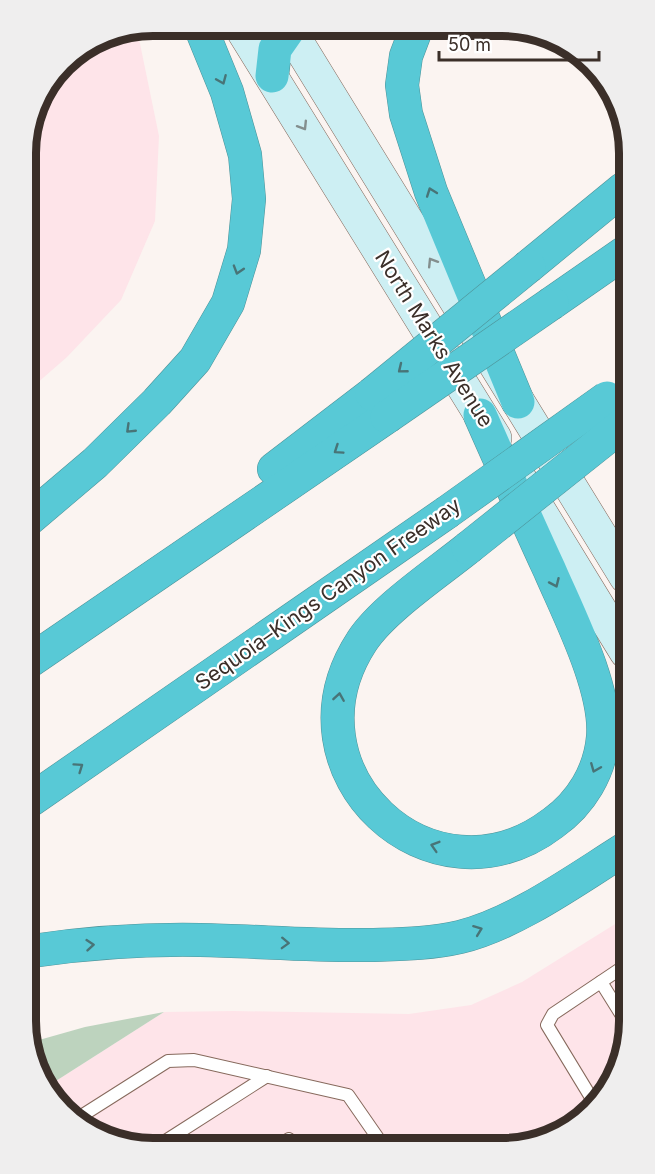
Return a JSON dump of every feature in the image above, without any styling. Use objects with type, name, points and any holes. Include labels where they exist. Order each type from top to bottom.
[{"type":"highway","points":[[36,513],[95,463],[157,402],[195,360],[228,303],[244,250],[249,199],[245,155],[227,92],[204,36]]},
{"type":"highway","points":[[272,76],[275,49],[283,36]]},
{"type":"highway","points":[[414,36],[406,56],[402,86],[406,114],[431,192],[518,402]]},
{"type":"highway","points":[[36,657],[379,405],[529,266],[619,192]]},
{"type":"highway","points":[[36,653],[379,405],[552,303],[619,256]]},
{"type":"highway","points":[[480,415],[582,645],[601,703],[603,736],[598,760],[586,791],[565,814],[539,834],[512,845],[484,851],[464,851],[443,849],[413,839],[392,826],[370,806],[354,784],[343,755],[336,723],[338,693],[346,669],[362,640],[380,619],[468,548],[619,402]]},
{"type":"highway","name":"Sequoia–Kings Canyon Freeway","points":[[36,797],[446,513],[619,402]]},
{"type":"highway","points":[[36,951],[136,941],[199,940],[388,945],[460,937],[507,919],[554,894],[619,852]]},
{"type":"main road","name":"North Marks Avenue","points":[[246,36],[619,639]]},
{"type":"main road","name":"North Marks Avenue","points":[[294,36],[619,566]]},
{"type":"lane","points":[[591,1097],[547,1025],[553,1014],[619,970]]},
{"type":"lane","points":[[601,982],[619,1011]]},
{"type":"lane","points":[[83,1115],[168,1061],[194,1060],[267,1076],[347,1100],[377,1138]]},
{"type":"lane","points":[[170,1138],[267,1076]]},
{"type":"shaded area","points":[[139,37],[159,136],[155,221],[121,300],[67,357],[36,384],[36,153],[40,122],[56,88],[76,65],[101,48]]},
{"type":"shaded area","points":[[619,922],[619,1029],[613,1059],[607,1073],[595,1092],[579,1109],[554,1126],[525,1136],[510,1138],[137,1137],[108,1129],[88,1118],[65,1098],[54,1082],[164,1012],[409,1014],[471,1005],[522,982]]},
{"type":"green space","points":[[164,1012],[54,1082],[42,1059],[38,1040],[85,1027]]}]
